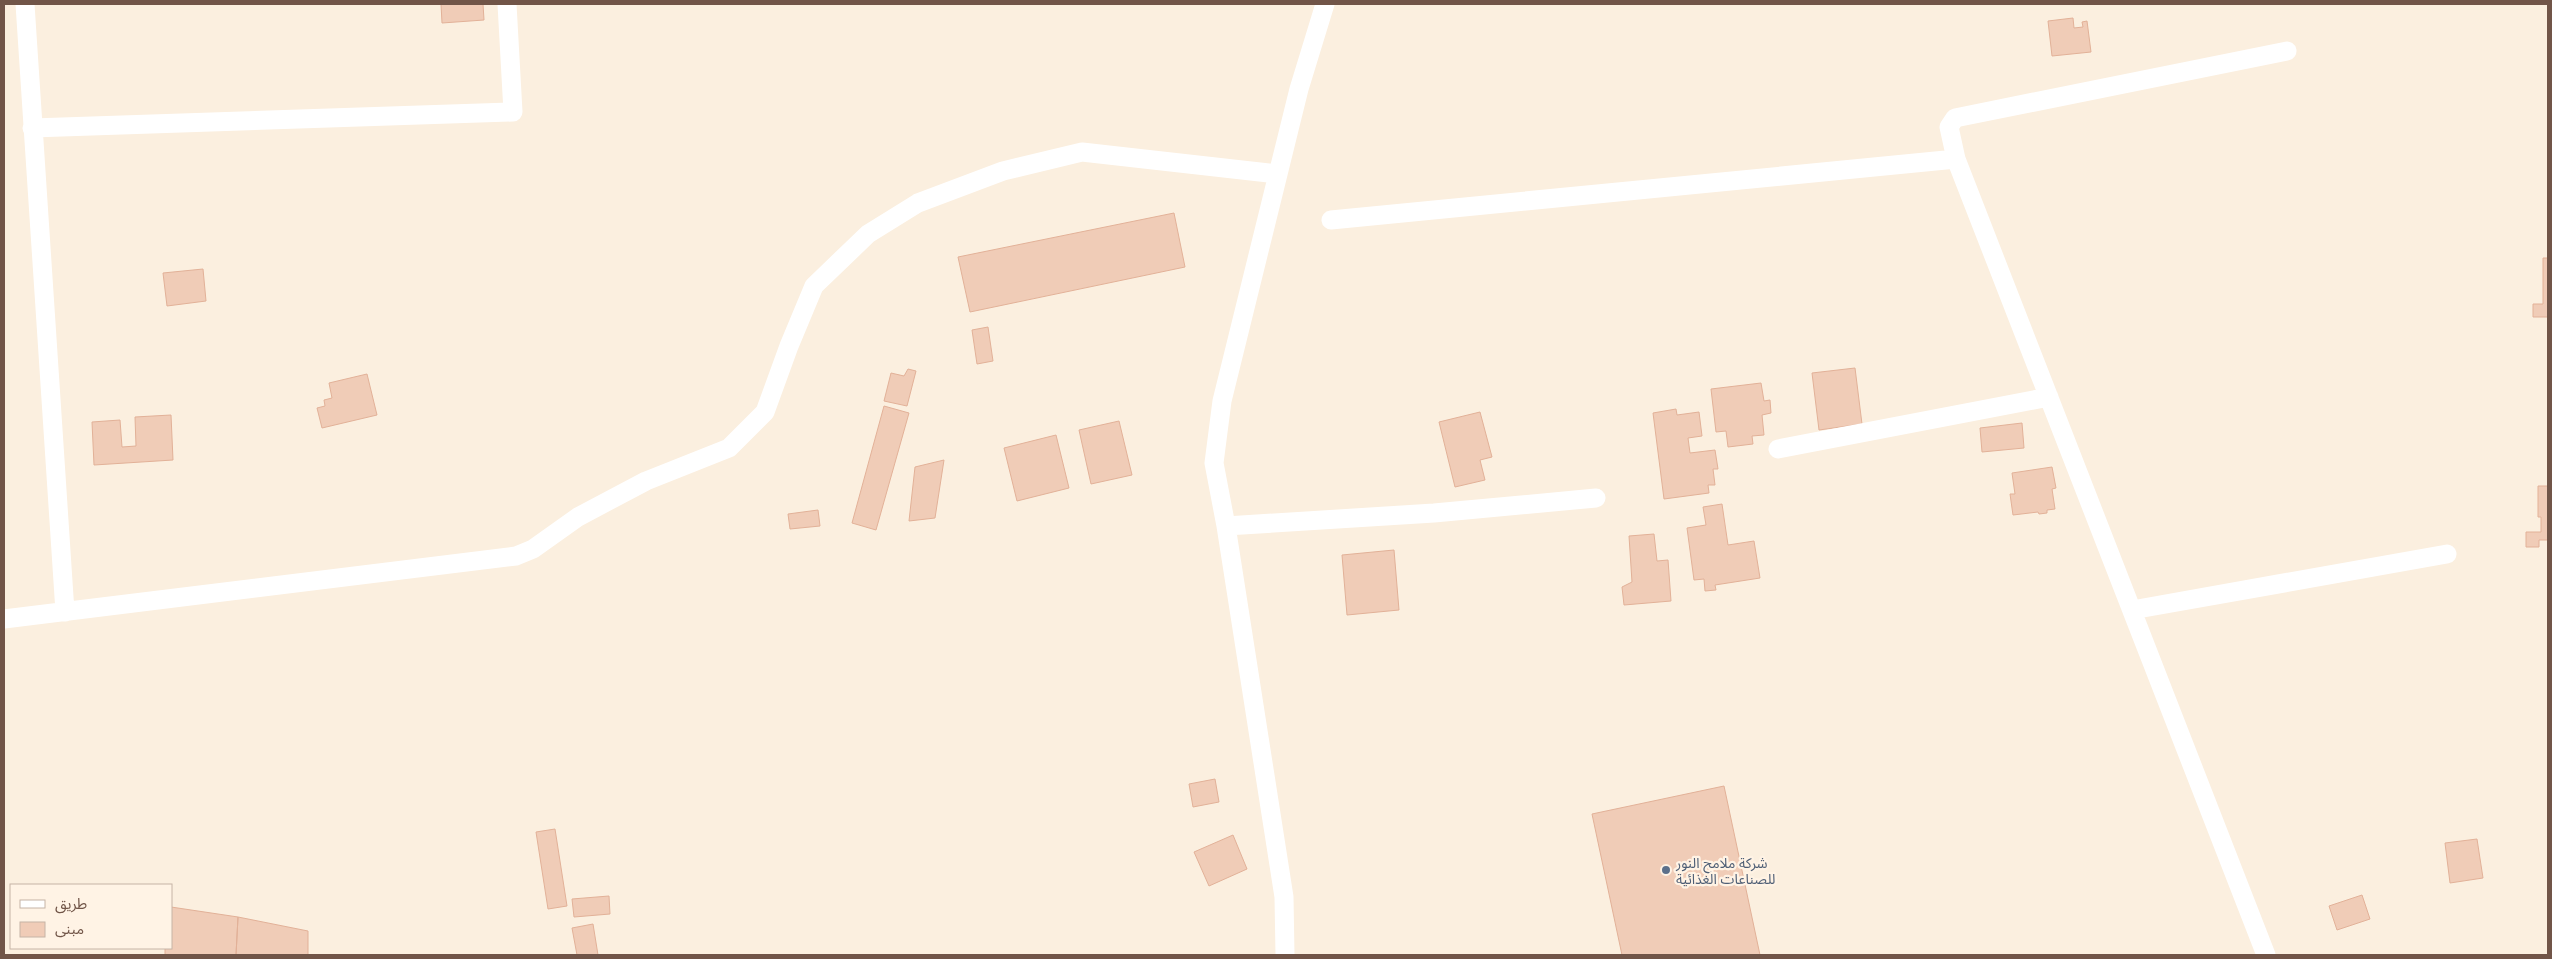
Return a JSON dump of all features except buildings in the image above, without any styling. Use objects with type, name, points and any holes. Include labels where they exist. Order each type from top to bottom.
[{"type":"street","points":[[25,4],[65,612]]},
{"type":"street","points":[[32,128],[513,112],[507,4]]},
{"type":"street","points":[[1285,955],[1284,897],[1226,526],[1214,463],[1216,433],[1222,401],[1299,89],[1325,4]]},
{"type":"street","points":[[2266,955],[1956,159],[1949,127],[1954,118],[2287,51]]},
{"type":"street","points":[[4,619],[516,556],[533,549],[578,517],[646,481],[729,448],[766,412],[789,346],[814,286],[868,234],[918,204],[1003,171],[1082,152],[1278,174]]},
{"type":"street","points":[[1331,220],[1956,159]]},
{"type":"street","points":[[1778,449],[2049,397]]},
{"type":"street","points":[[1226,526],[1434,513],[1596,498]]},
{"type":"street","points":[[2132,610],[2447,554]]},
{"type":"place","name":"شركة ملامح النور للصناعات الغذائية","points":[[1666,870]]}]
